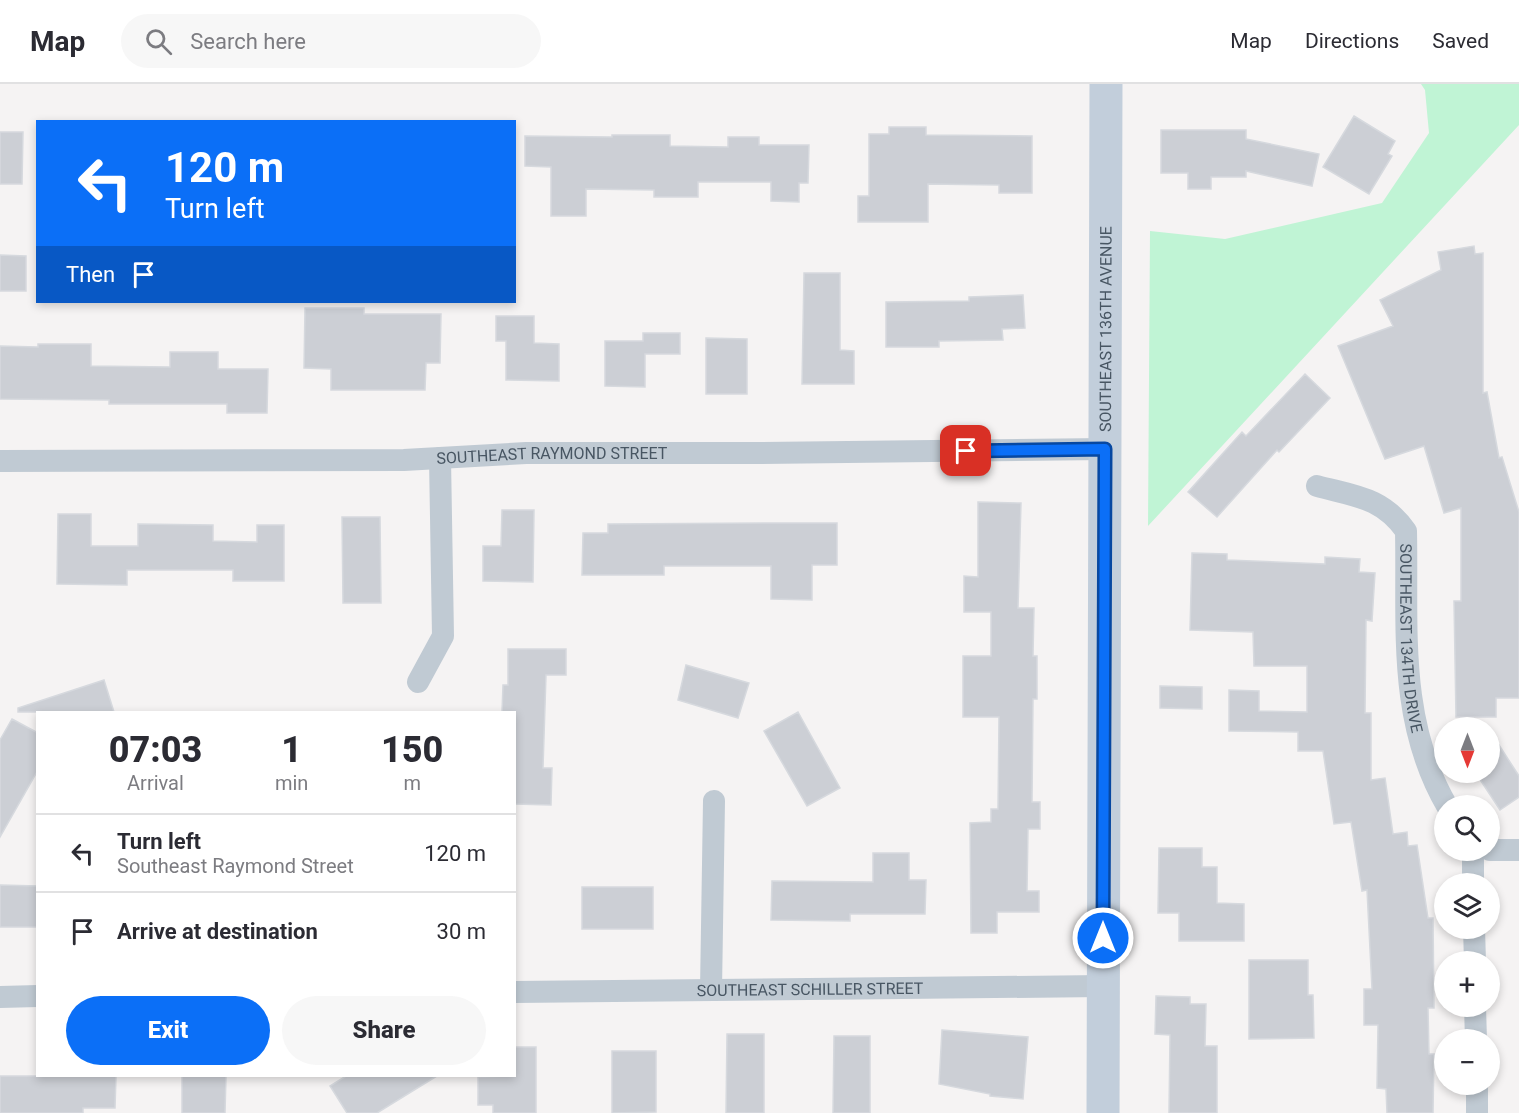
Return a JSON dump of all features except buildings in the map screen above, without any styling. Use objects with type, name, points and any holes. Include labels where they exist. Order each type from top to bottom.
[{"type":"street","name":"SOUTHEAST 136TH AVENUE","points":[[1103,1113],[1106,84]]},
{"type":"street","name":"SOUTHEAST RAYMOND STREET","points":[[0,461],[440,459],[526,453],[1105,449]]},
{"type":"street","points":[[418,682],[443,636],[440,459]]},
{"type":"street","name":"SOUTHEAST 134TH DRIVE","points":[[1317,486],[1376,502],[1393,513],[1406,531],[1409,682],[1412,716],[1426,767],[1441,795]]},
{"type":"street","points":[[711,990],[714,801]]},
{"type":"street","points":[[1500,850],[1519,850]]},
{"type":"street","name":"SOUTHEAST SCHILLER STREET","points":[[516,992],[1103,986]]},
{"type":"street","points":[[0,996],[36,996]]},
{"type":"street","points":[[1477,1095],[1477,1113]]},
{"type":"green space","points":[[1421,84],[1519,84],[1519,125],[1148,526],[1150,231],[1225,239],[1382,203],[1429,133],[1425,90]]},
{"type":"route","points":[[966,451],[1105,449],[1103,938]]}]
